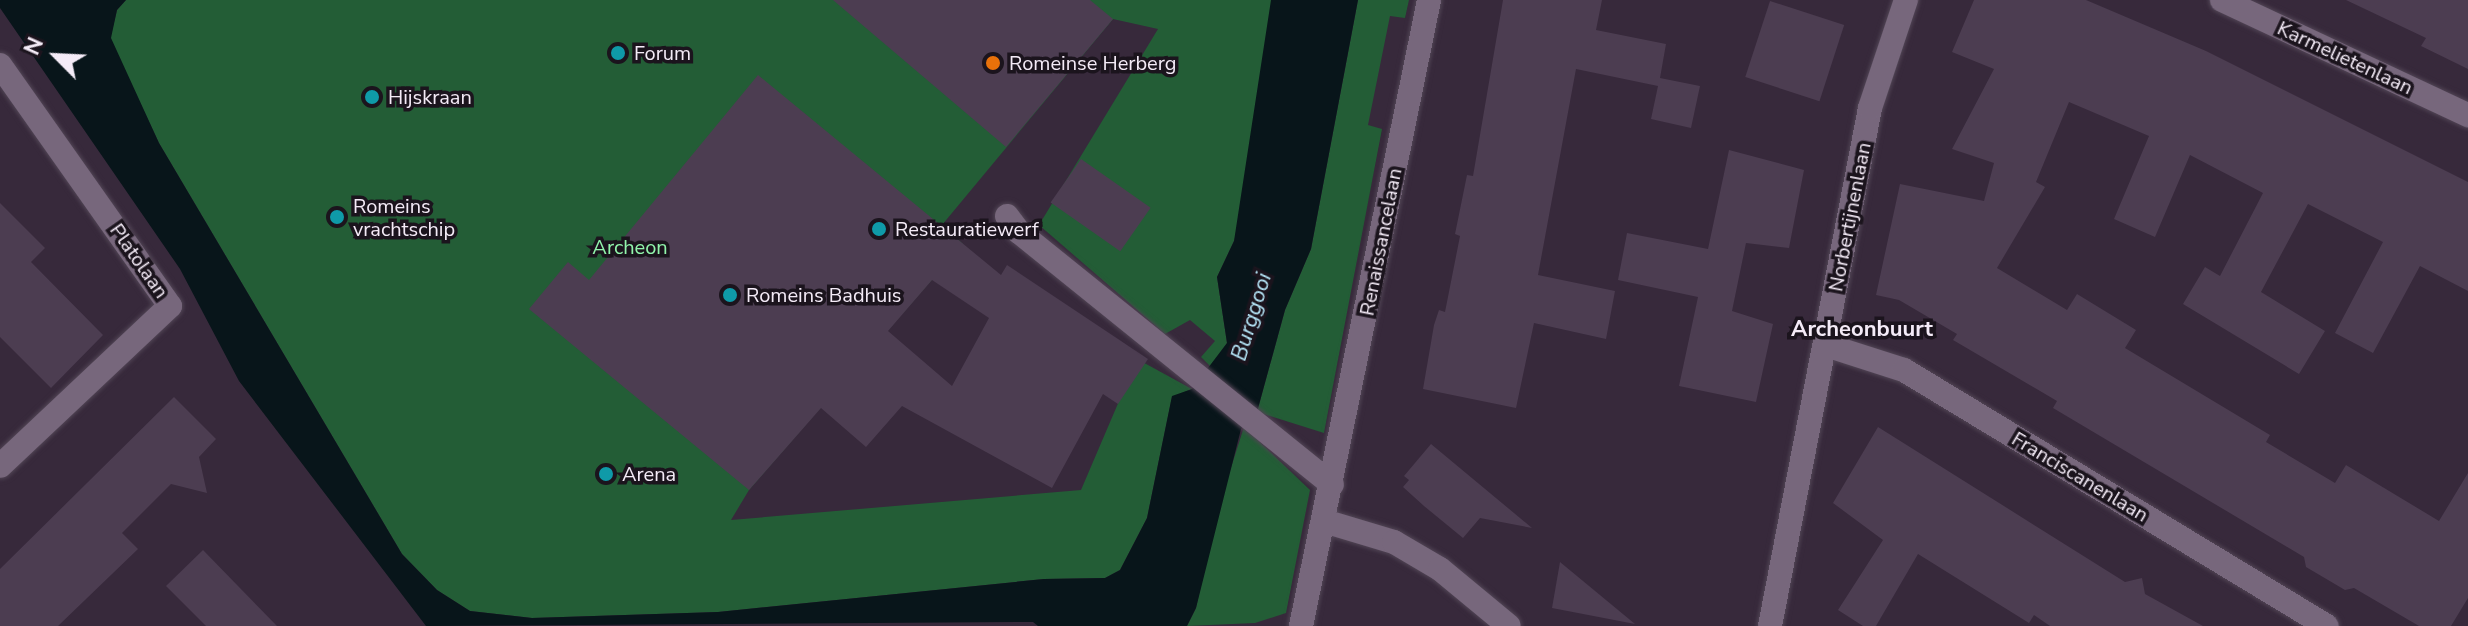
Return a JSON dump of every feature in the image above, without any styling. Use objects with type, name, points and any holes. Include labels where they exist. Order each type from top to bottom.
[{"type":"street","name":"Renaissancelaan","points":[[1301,626],[1429,0]]},
{"type":"street","name":"Norbertijnenlaan","points":[[1770,626],[1870,108],[1906,0]]},
{"type":"street","name":"Karmelietenlaan","points":[[2222,0],[2468,115]]},
{"type":"street","name":"Platolaan","points":[[0,65],[170,306],[0,466]]},
{"type":"street","points":[[1007,216],[1019,232],[1332,485]]},
{"type":"street","name":"Franciscanenlaan","points":[[1826,345],[1904,370],[2327,626]]},
{"type":"street","points":[[1324,521],[1394,542],[1440,569],[1509,626]]},
{"type":"green space","name":"Archeon","points":[[126,0],[1307,0],[1234,241],[1217,277],[1227,343],[1211,367],[1201,357],[1215,341],[1190,320],[1165,334],[1039,225],[1158,29],[1113,19],[942,225],[963,244],[749,490],[731,520],[1081,490],[1137,359],[1192,389],[1172,397],[1147,518],[1120,570],[1105,578],[1044,579],[718,612],[532,618],[470,611],[437,590],[402,554],[159,143],[110,39],[117,10]]},
{"type":"green space","points":[[1358,0],[1409,0],[1405,18],[1390,16],[1368,125],[1382,129],[1324,433],[1257,412],[1285,310],[1311,249]]},
{"type":"green space","points":[[1244,427],[1310,490],[1286,613],[1255,623],[1187,626],[1196,608],[1219,505]]},
{"type":"water","name":"Burggooi","points":[[0,0],[126,0],[117,10],[111,38],[159,143],[402,554],[437,590],[470,611],[532,618],[718,612],[1044,579],[1105,578],[1120,570],[1147,518],[1172,396],[1192,389],[1227,343],[1217,277],[1234,241],[1271,0],[1358,0],[1311,249],[1285,310],[1257,412],[1241,429],[1196,608],[1187,626],[1038,626],[1033,622],[426,626],[239,381],[180,269],[0,8]]},
{"type":"building","name":"Romeinse Herberg","points":[[833,0],[1090,0],[1113,19],[1006,147]]},
{"type":"building","points":[[1503,0],[1602,0],[1596,30],[1666,44],[1660,78],[1700,86],[1691,128],[1651,119],[1658,86],[1576,69],[1538,275],[1615,291],[1606,339],[1534,323],[1516,408],[1423,389],[1434,325],[1439,310],[1445,312],[1460,236],[1455,234],[1467,175],[1473,176]]},
{"type":"building","points":[[1974,0],[2086,0],[2206,51],[2468,182],[2468,291],[2420,266],[2373,353],[2335,333],[2383,242],[2308,204],[2261,292],[2325,331],[2299,374],[2183,304],[2205,267],[2220,276],[2263,193],[2190,155],[2155,237],[2114,219],[2149,136],[2069,102],[2036,182],[2045,187],[1997,268],[2067,310],[2077,294],[2136,330],[2125,348],[2270,435],[2266,442],[2335,483],[2346,465],[2439,521],[2468,473],[2468,598],[2451,626],[2419,626],[2354,588],[2345,590],[2306,567],[2304,557],[2053,408],[2057,401],[1953,340],[1957,334],[1899,300],[1876,295],[1900,184],[1984,201],[1994,163],[1952,149],[1994,69],[1952,52]]},
{"type":"building","points":[[2346,0],[2468,0],[2468,69],[2421,46],[2426,38]]},
{"type":"building","points":[[1770,1],[1844,25],[1819,101],[1745,77]]},
{"type":"building","name":"Romeins Badhuis","points":[[758,75],[1001,275],[1007,265],[1148,359],[1118,404],[1103,394],[1052,488],[902,406],[866,447],[821,408],[749,490],[529,309],[568,262],[589,280]],"holes":[[[932,280],[989,318],[952,386],[888,331]]]},
{"type":"building","points":[[1729,150],[1804,170],[1789,248],[1746,243],[1732,311],[1773,324],[1756,402],[1679,386],[1698,297],[1618,280],[1627,233],[1708,249]]},
{"type":"building","points":[[1081,159],[1151,208],[1120,251],[1051,202]]},
{"type":"building","points":[[0,203],[45,248],[31,262],[103,335],[51,388],[0,337]]},
{"type":"building","points":[[174,397],[216,439],[199,457],[207,493],[171,484],[122,533],[138,549],[58,626],[0,626],[0,569]]},
{"type":"building","points":[[1878,427],[2125,582],[2142,578],[2145,594],[2203,626],[2050,626],[2034,615],[2029,623],[1918,554],[1876,626],[1863,626],[1838,610],[1883,540],[1833,503]]},
{"type":"building","points":[[1431,444],[1532,528],[1480,518],[1463,538],[1424,506],[1403,487],[1409,480],[1404,476]]},
{"type":"building","points":[[203,550],[277,626],[206,626],[166,586]]},
{"type":"building","points":[[1560,562],[1635,624],[1552,608]]},
{"type":"place","name":"Forum","points":[[618,53]]},
{"type":"place","name":"Romeinse Herberg","points":[[993,63]]},
{"type":"place","name":"Hijskraan","points":[[372,97]]},
{"type":"place","name":"Romeins vrachtschip","points":[[337,217]]},
{"type":"place","name":"Restauratiewerf","points":[[879,229]]},
{"type":"place","name":"Romeins Badhuis","points":[[730,295]]},
{"type":"place","name":"Arena","points":[[606,474]]},
{"type":"district","name":"Archeonbuurt","points":[[1862,330]]}]
